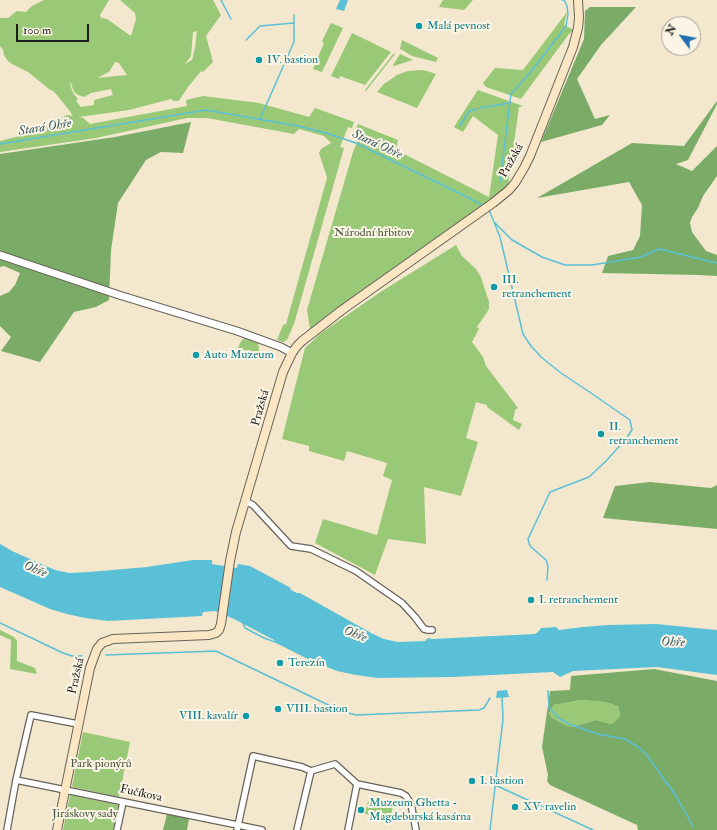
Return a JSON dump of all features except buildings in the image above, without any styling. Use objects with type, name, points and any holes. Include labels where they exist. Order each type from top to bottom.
[{"type":"main road","name":"Pražská","points":[[56,830],[78,724],[97,649],[102,643],[113,639],[209,635],[216,633],[220,628],[236,532],[283,372],[292,353],[296,346],[342,310],[510,190],[530,156],[576,38],[579,18],[578,0]]},
{"type":"street","points":[[0,255],[119,295],[237,331],[281,347],[292,353]]},
{"type":"street","points":[[245,500],[253,504],[291,546],[311,549],[356,571],[402,603],[424,629],[432,630]]},
{"type":"street","points":[[7,830],[16,780],[31,715],[78,724]]},
{"type":"street","points":[[238,828],[253,756],[302,767],[311,771],[335,764],[357,784],[406,796],[411,804],[416,830]]},
{"type":"street","points":[[297,830],[311,771]]},
{"type":"street","name":"Fučíkova","points":[[16,780],[238,828],[262,830]]},
{"type":"street","points":[[348,830],[357,784]]},
{"type":"street","points":[[117,830],[123,802]]},
{"type":"green space","points":[[44,0],[109,0],[100,15],[101,18],[107,19],[131,36],[136,19],[135,13],[120,0],[213,0],[221,15],[206,36],[213,62],[202,73],[202,70],[178,101],[171,99],[129,110],[79,117],[83,118],[90,124],[187,106],[186,100],[203,96],[259,103],[309,117],[315,108],[354,122],[352,128],[348,127],[340,147],[344,148],[294,324],[287,340],[283,342],[277,340],[283,325],[286,324],[327,178],[319,153],[321,149],[331,143],[324,136],[299,129],[294,134],[207,118],[187,118],[96,138],[0,152],[0,141],[40,131],[67,115],[73,116],[53,91],[28,72],[8,61],[0,46],[0,18],[8,18],[17,11],[26,12],[32,6]],"holes":[[[197,31],[192,60],[185,64],[191,56],[193,32]],[[115,62],[119,63],[127,75],[97,78],[109,72]],[[76,82],[71,83],[74,92],[84,97],[91,93],[111,89],[113,95],[94,100],[94,105],[81,107],[76,101],[78,99],[73,93],[70,83]]]},
{"type":"green space","points":[[443,0],[473,0],[464,10],[439,7]]},
{"type":"green space","points":[[590,7],[636,7],[601,45],[577,79],[595,119],[610,115],[602,125],[541,142],[584,39],[585,11]]},
{"type":"green space","points":[[567,12],[564,25],[574,30],[569,34],[521,99],[486,87],[483,83],[495,68],[523,70]]},
{"type":"green space","points":[[331,23],[343,28],[322,72],[313,69],[324,43],[322,41]]},
{"type":"green space","points":[[352,33],[391,52],[365,85],[340,76],[339,79],[331,76]]},
{"type":"green space","points":[[402,40],[438,58],[436,62],[412,56],[400,49]]},
{"type":"green space","points":[[394,53],[395,54],[366,91],[365,90]]},
{"type":"green space","points":[[400,54],[413,60],[394,66],[393,65]]},
{"type":"green space","points":[[422,70],[436,74],[417,108],[377,92],[384,84],[397,75],[408,71]]},
{"type":"green space","name":"Národní hřbitov","points":[[478,90],[523,106],[519,107],[508,186],[310,329],[307,310],[353,152],[361,132],[356,130],[358,124],[398,140],[396,150],[489,197],[498,135],[473,116],[463,132],[454,127]]},
{"type":"green space","points":[[717,101],[717,104],[688,160],[676,164],[692,171],[717,146],[717,176],[703,196],[690,223],[692,232],[706,251],[717,255],[717,276],[602,273],[608,256],[633,250],[640,236],[642,205],[629,182],[537,198],[632,143],[684,146]]},
{"type":"green space","points":[[191,122],[183,153],[161,152],[146,160],[118,203],[111,250],[109,300],[96,307],[74,312],[40,362],[1,351],[11,337],[0,326],[0,296],[9,292],[15,285],[20,273],[4,266],[0,267],[0,154],[115,137]]},
{"type":"green space","points":[[456,245],[462,256],[476,269],[481,277],[489,302],[489,309],[477,327],[479,329],[472,342],[483,357],[486,366],[518,408],[515,410],[513,420],[522,424],[519,430],[487,407],[487,405],[476,402],[466,438],[478,442],[461,496],[424,487],[426,544],[388,539],[375,575],[315,543],[323,519],[377,535],[392,480],[383,476],[387,463],[347,451],[344,461],[309,451],[309,446],[282,439],[305,348],[321,333],[382,291]]},
{"type":"green space","points":[[246,338],[258,343],[258,354],[238,348],[243,339]]},
{"type":"green space","points":[[650,482],[711,488],[717,485],[717,529],[603,518],[615,486]]},
{"type":"green space","points":[[0,630],[14,637],[17,641],[17,661],[35,668],[37,674],[10,669],[11,640],[0,635]]},
{"type":"green space","points":[[654,669],[717,681],[717,830],[638,830],[637,825],[550,785],[547,781],[548,775],[542,747],[550,691],[570,690],[571,676]],"holes":[[[581,700],[605,702],[618,706],[620,715],[617,720],[611,724],[596,720],[572,727],[566,726],[552,718],[549,713],[554,705]]]},
{"type":"green space","points":[[581,700],[605,702],[618,706],[620,715],[617,720],[611,724],[596,720],[572,727],[566,727],[552,718],[549,713],[554,705]]},
{"type":"green space","name":"Park pionýrů","points":[[83,732],[130,742],[119,797],[72,786]]},
{"type":"green space","name":"Jiráskovy sady","points":[[70,795],[118,805],[113,830],[63,830]]},
{"type":"green space","points":[[368,801],[393,806],[390,819],[384,818],[383,821],[370,819],[371,815],[365,814]]},
{"type":"green space","points":[[167,814],[189,819],[187,830],[163,830]]},
{"type":"water","points":[[340,0],[348,0],[344,11],[336,9]]},
{"type":"water","name":"Ohře","points":[[0,544],[55,570],[69,573],[147,567],[193,560],[212,560],[212,564],[237,568],[238,564],[250,566],[373,634],[384,639],[398,642],[425,641],[428,638],[535,634],[541,628],[556,627],[559,630],[608,625],[656,624],[717,630],[717,675],[657,667],[573,671],[560,677],[553,672],[452,677],[378,678],[356,675],[337,671],[312,661],[276,643],[274,640],[234,619],[215,611],[203,612],[202,616],[108,621],[85,618],[50,609],[0,587]]},
{"type":"water","points":[[507,690],[509,697],[496,698],[497,691]]},
{"type":"waterway","points":[[221,0],[231,19]]},
{"type":"waterway","points":[[500,182],[511,94],[530,73],[566,26],[568,14],[567,6],[564,0],[562,0]]},
{"type":"waterway","points":[[260,119],[294,42],[294,15]]},
{"type":"waterway","points":[[246,40],[260,26],[294,23]]},
{"type":"waterway","points":[[480,108],[510,103]]},
{"type":"waterway","points":[[460,126],[469,111],[477,109]]},
{"type":"waterway","name":"Stará Ohře","points":[[0,144],[206,110],[298,126],[356,143],[484,206]]},
{"type":"waterway","name":"Stará Ohře","points":[[489,210],[494,222],[512,240],[542,257],[565,265],[592,265],[641,257],[659,249],[717,263]]},
{"type":"waterway","points":[[494,222],[500,237],[523,334],[541,357],[561,373],[630,420],[632,430],[606,461],[589,477],[550,492],[528,539],[530,546],[546,560],[548,566],[547,580]]},
{"type":"waterway","points":[[0,623],[63,653],[72,656],[82,656]]},
{"type":"waterway","points":[[243,623],[245,628],[275,642]]},
{"type":"waterway","points":[[106,655],[216,651],[341,711],[356,715],[479,710],[484,708],[490,698]]},
{"type":"waterway","points":[[548,691],[549,708],[560,719],[569,724],[598,734],[625,739],[646,754],[676,796],[693,826]]},
{"type":"waterway","points":[[490,830],[503,719],[502,697]]},
{"type":"waterway","points":[[495,785],[593,830]]},
{"type":"place","name":"Malá pevnost","points":[[419,26]]},
{"type":"place","name":"IV. bastion","points":[[259,60]]},
{"type":"place","name":"III. retranchement","points":[[494,287]]},
{"type":"place","name":"Auto Muzeum","points":[[196,355]]},
{"type":"place","name":"II. retranchement","points":[[601,434]]},
{"type":"place","name":"I. retranchement","points":[[531,600]]},
{"type":"place","name":"Terezín","points":[[280,663]]},
{"type":"place","name":"VIII. bastion","points":[[278,709]]},
{"type":"place","name":"VIII. kavalír","points":[[246,716]]},
{"type":"place","name":"I. bastion","points":[[472,781]]},
{"type":"place","name":"XV. ravelin","points":[[515,807]]},
{"type":"place","name":"Muzeum Ghetta - Magdeburská kasárna","points":[[361,810]]}]
